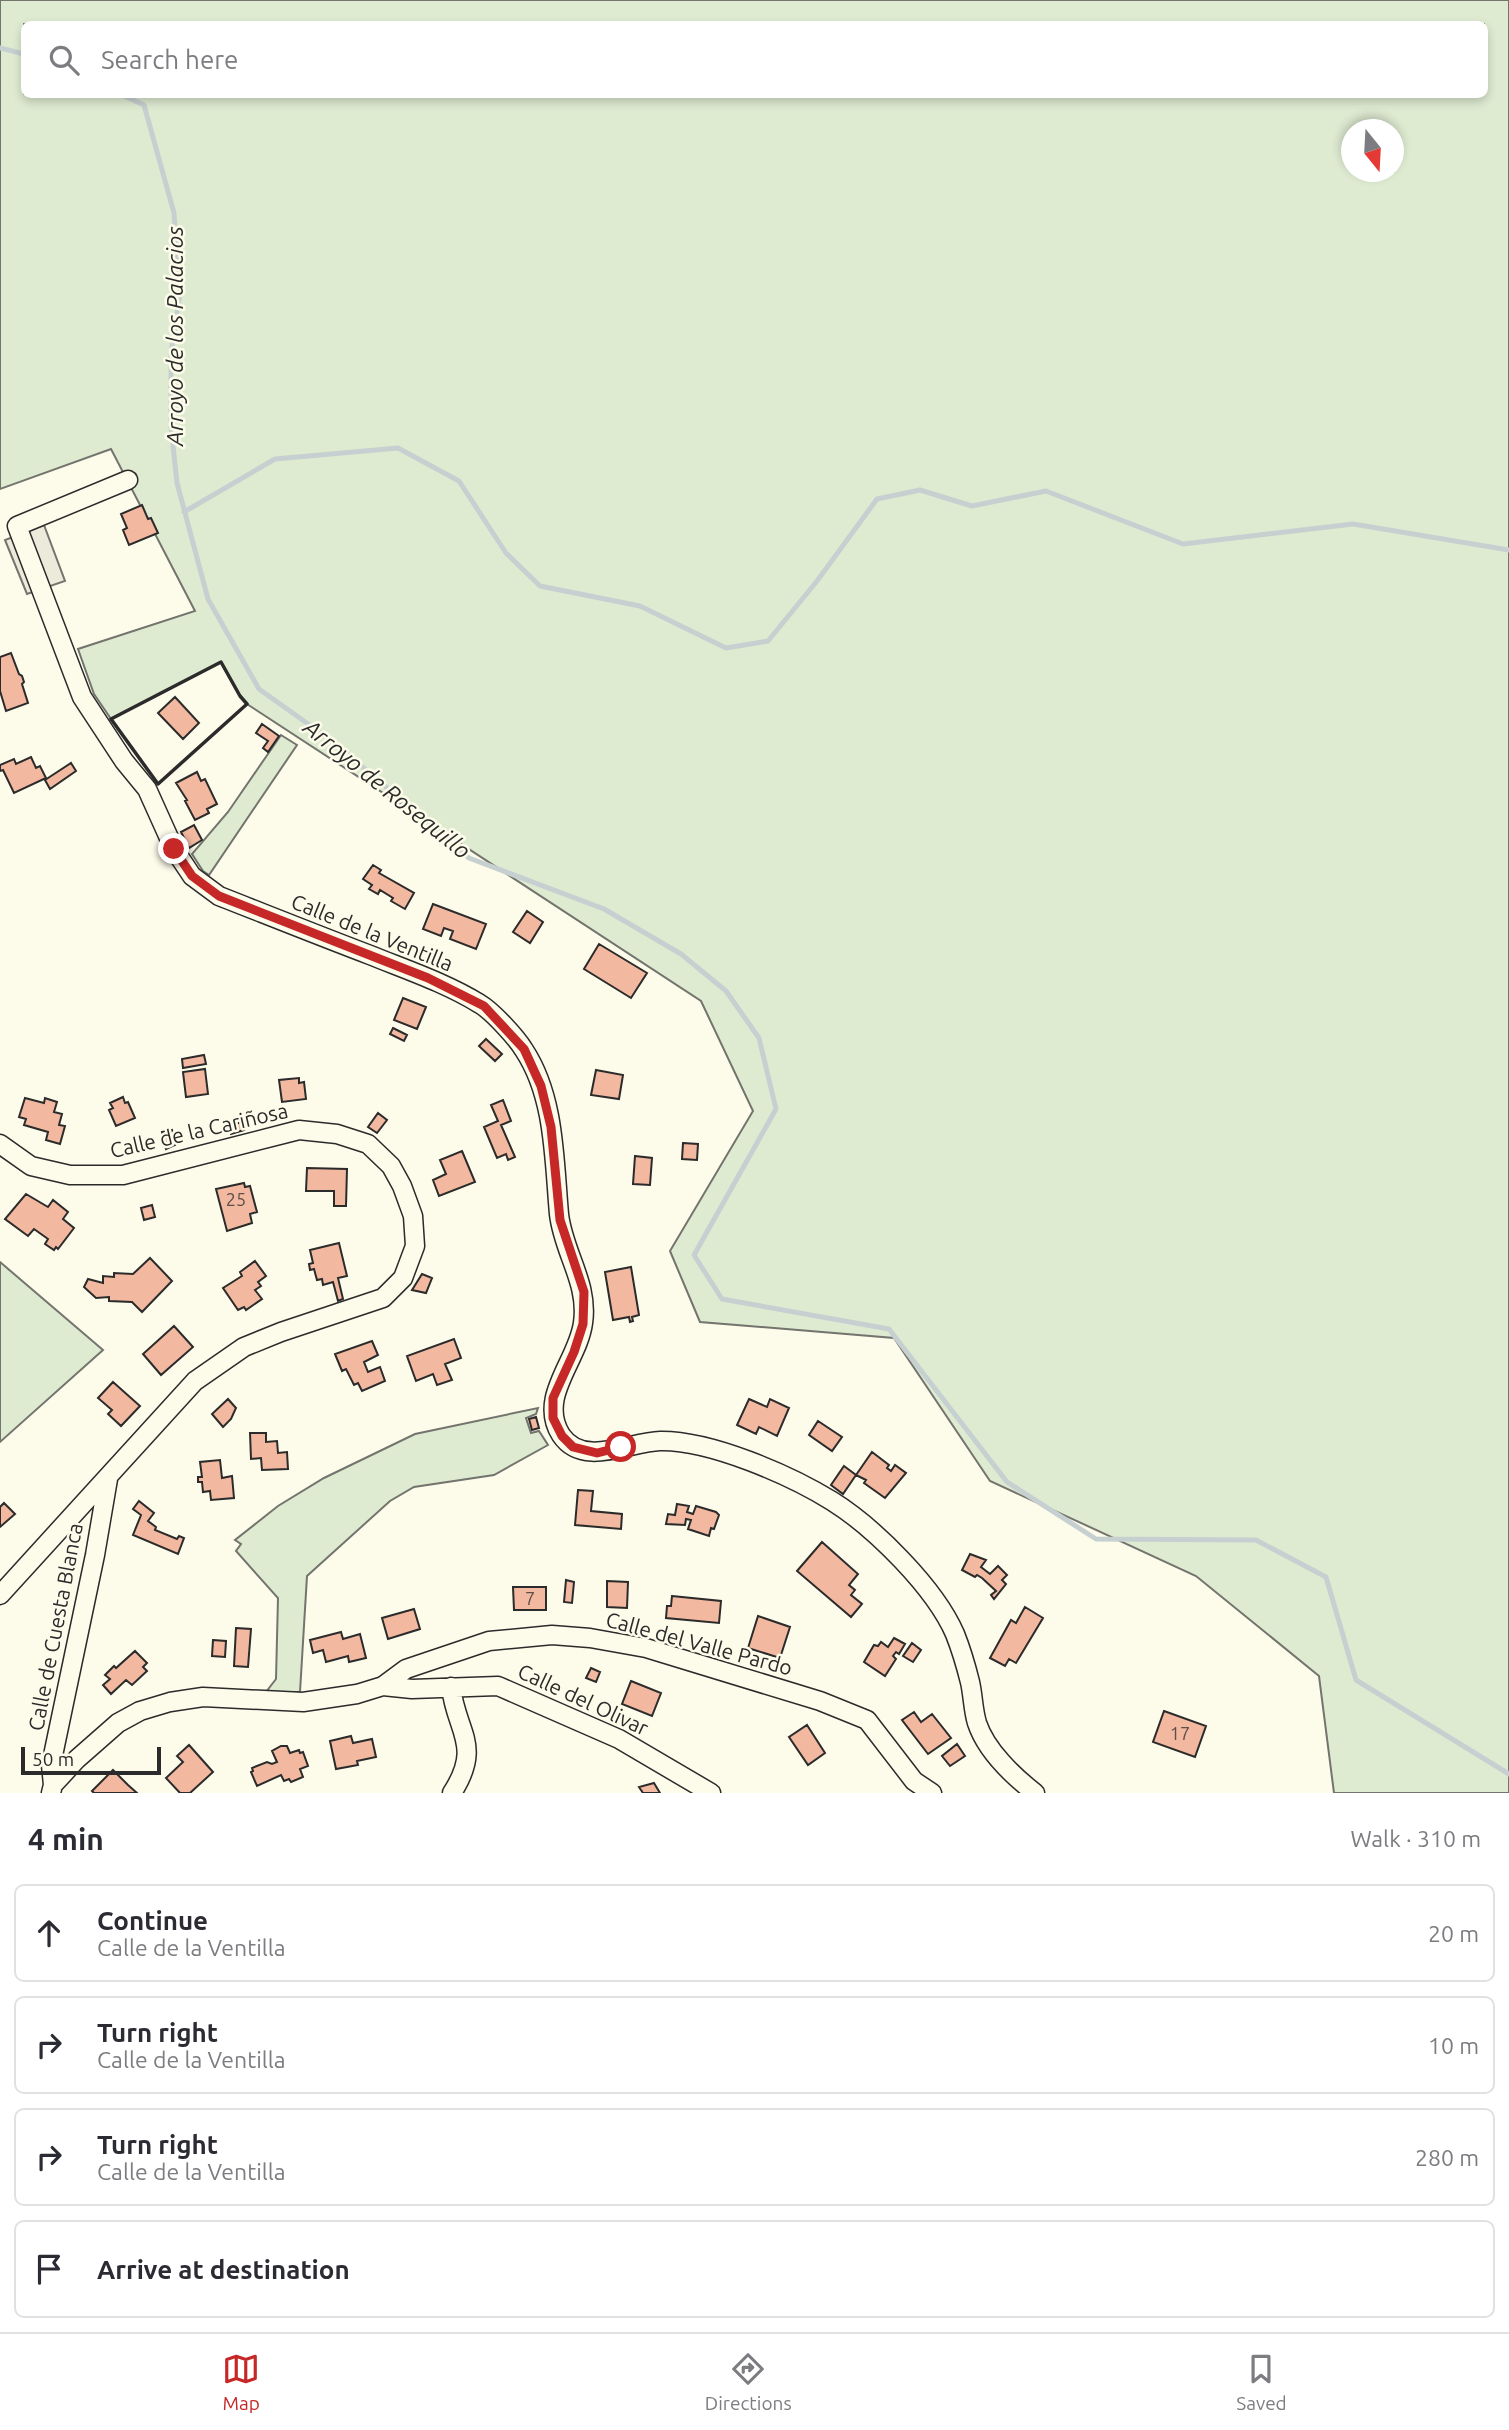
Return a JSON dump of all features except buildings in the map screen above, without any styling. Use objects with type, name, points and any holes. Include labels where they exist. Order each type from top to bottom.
[{"type":"street","name":"Calle de la Ventilla","points":[[128,480],[16,526],[82,697],[124,761],[147,789],[174,849],[192,876],[219,896],[428,978],[484,1006],[524,1049],[541,1086],[551,1127],[560,1220],[584,1292],[583,1324],[574,1352],[553,1398],[553,1418],[562,1436],[573,1447],[597,1453],[660,1441],[688,1444],[738,1458],[795,1480],[835,1503],[873,1534],[937,1600],[956,1635],[969,1679],[977,1725],[995,1754],[1035,1793]]},
{"type":"street","name":"Calle de la Cariñosa","points":[[0,1144],[31,1166],[70,1175],[123,1175],[299,1130],[337,1134],[368,1144],[391,1166],[413,1216],[415,1246],[403,1278],[383,1298],[244,1347],[195,1381],[0,1595]]},
{"type":"street","name":"Calle de Cuesta Blanca","points":[[52,1789],[51,1765],[95,1555],[108,1478]]},
{"type":"street","name":"Calle del Valle Pardo","points":[[383,1686],[406,1669],[489,1641],[552,1635],[590,1638],[646,1648],[820,1701],[867,1720],[914,1781],[932,1793]]},
{"type":"street","points":[[52,1789],[96,1740],[139,1711],[170,1702],[204,1698],[303,1702],[356,1694],[383,1686]]},
{"type":"street","name":"Calle del Olivar","points":[[383,1686],[412,1689],[498,1686],[618,1739],[711,1793]]},
{"type":"street","points":[[451,1687],[465,1733],[468,1755],[462,1777],[452,1793]]},
{"type":"green space","points":[[0,0],[1509,0],[1509,1793],[1334,1793],[1319,1676],[1196,1576],[990,1481],[894,1338],[700,1322],[670,1251],[753,1111],[701,1001],[247,704],[221,662],[111,719],[94,694],[78,649],[195,611],[111,449],[0,489]]},
{"type":"green space","points":[[281,735],[297,745],[209,875],[203,871],[192,854],[228,812]]},
{"type":"green space","points":[[0,1262],[103,1350],[0,1442]]},
{"type":"green space","points":[[538,1408],[536,1414],[526,1418],[531,1433],[539,1431],[548,1445],[494,1475],[414,1487],[390,1501],[307,1576],[300,1692],[266,1692],[276,1679],[278,1598],[236,1551],[241,1544],[235,1540],[278,1506],[324,1478],[415,1434]]},
{"type":"shaded area","points":[[44,525],[65,581],[27,594],[5,540]]},
{"type":"waterway","name":"Arroyo de los Palacios","points":[[0,48],[21,53]]},
{"type":"waterway","name":"Arroyo de Rosequillo","points":[[129,98],[144,105],[174,213],[180,293],[171,353],[171,427],[177,483],[208,599],[259,689],[332,741],[469,858],[604,909],[681,954],[726,991],[759,1038],[776,1109],[694,1255],[722,1299],[889,1329],[1007,1482],[1096,1539],[1256,1540],[1326,1577],[1356,1680],[1509,1774]]},
{"type":"waterway","points":[[184,512],[275,459],[398,448],[459,481],[506,553],[540,586],[640,606],[726,648],[768,641],[817,581],[877,499],[920,490],[972,506],[1046,491],[1183,544],[1353,524],[1509,550]]},
{"type":"wall","points":[[221,662],[247,704],[158,784],[111,719],[221,662]]},
{"type":"route","points":[[174,849],[192,876],[219,896],[428,978],[484,1006],[524,1049],[541,1086],[551,1127],[560,1220],[584,1292],[583,1324],[574,1352],[553,1398],[553,1418],[562,1436],[573,1447],[597,1453],[621,1447]]}]
